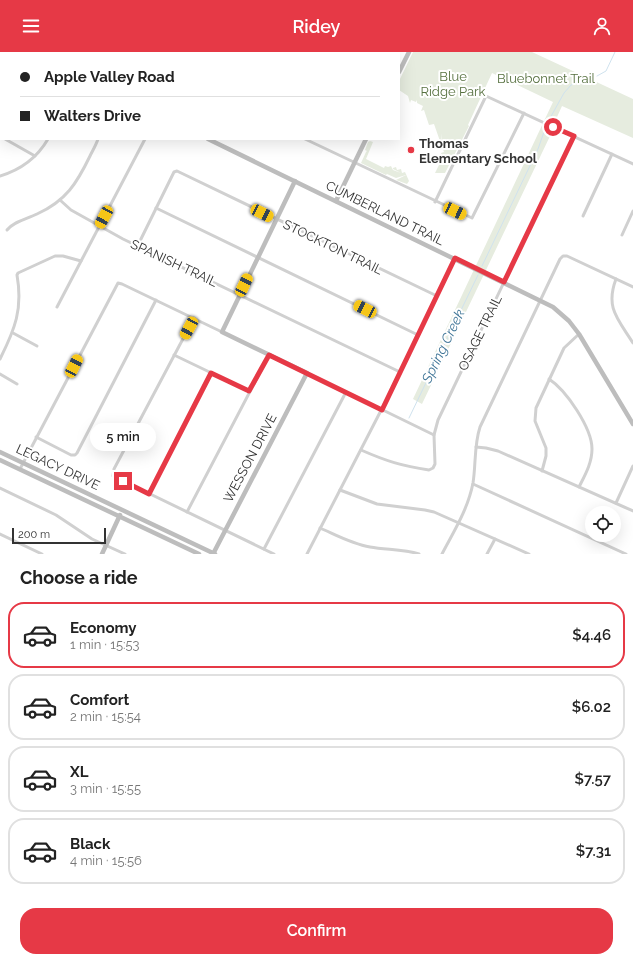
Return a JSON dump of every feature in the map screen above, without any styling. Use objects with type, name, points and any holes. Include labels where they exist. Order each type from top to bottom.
[{"type":"street","points":[[400,70],[409,52]]},
{"type":"street","points":[[435,202],[486,96],[633,164]]},
{"type":"street","points":[[308,140],[435,202],[472,218],[524,113]]},
{"type":"street","name":"OSAGE TRAIL","points":[[361,450],[395,464],[429,470],[433,468],[435,464],[434,435],[438,420],[574,136]]},
{"type":"street","points":[[7,140],[35,156]]},
{"type":"street","points":[[0,176],[15,171],[35,156],[47,140]]},
{"type":"street","points":[[7,230],[13,224],[43,211],[69,192],[77,181],[98,140]]},
{"type":"street","points":[[57,307],[144,140]]},
{"type":"street","name":"CUMBERLAND TRAIL","points":[[210,140],[504,282],[563,314],[579,334],[633,424]]},
{"type":"street","points":[[336,201],[366,140]]},
{"type":"street","points":[[583,216],[612,154]]},
{"type":"street","name":"STOCKTON TRAIL","points":[[138,245],[174,172],[177,171],[437,296]]},
{"type":"street","points":[[222,332],[295,181]]},
{"type":"street","name":"SPANISH TRAIL","points":[[60,200],[71,210],[123,239],[400,372]]},
{"type":"street","points":[[156,208],[418,335]]},
{"type":"street","points":[[622,235],[633,211]]},
{"type":"street","points":[[0,359],[13,333],[18,309],[18,273],[55,256],[63,256],[81,261]]},
{"type":"street","points":[[442,554],[466,509],[473,484],[476,447],[480,427],[560,259],[563,256],[567,256],[633,287]]},
{"type":"street","points":[[308,554],[320,528],[382,410],[455,258]]},
{"type":"street","points":[[616,279],[612,289],[612,304],[615,313],[633,343]]},
{"type":"street","points":[[20,469],[118,283],[194,318],[434,435]]},
{"type":"street","points":[[36,437],[71,455],[78,453],[156,300]]},
{"type":"street","points":[[194,318],[114,469],[114,477],[274,554]]},
{"type":"street","points":[[13,333],[37,346]]},
{"type":"street","points":[[542,471],[546,456],[546,448],[535,421],[537,403],[564,348],[579,334]]},
{"type":"street","points":[[174,355],[249,391]]},
{"type":"street","points":[[187,512],[269,355]]},
{"type":"street","points":[[149,494],[211,373]]},
{"type":"street","points":[[0,374],[17,384]]},
{"type":"street","name":"WESSON DRIVE","points":[[214,554],[307,374]]},
{"type":"street","points":[[549,379],[565,393],[590,438],[592,448],[591,459],[579,487]]},
{"type":"street","points":[[264,549],[346,392]]},
{"type":"street","points":[[476,447],[497,451],[633,511]]},
{"type":"street","name":"LEGACY DRIVE","points":[[0,452],[214,554]]},
{"type":"street","name":"LEGACY DRIVE","points":[[0,460],[198,554]]},
{"type":"street","points":[[616,503],[633,466]]},
{"type":"street","points":[[473,484],[626,554]]},
{"type":"street","points":[[0,488],[56,515],[89,537],[125,554]]},
{"type":"street","points":[[340,490],[377,504],[430,511],[529,554]]},
{"type":"street","points":[[102,554],[123,510]]},
{"type":"street","points":[[320,528],[368,547],[419,554]]},
{"type":"street","points":[[0,534],[42,554]]},
{"type":"street","points":[[487,554],[495,539]]},
{"type":"green space","points":[[413,52],[532,52],[633,99],[633,138],[562,106],[552,128],[553,130],[422,404],[413,399],[553,102],[492,73],[468,125],[469,126],[445,173],[435,173],[439,165],[444,162],[441,153],[444,152],[441,133],[441,144],[434,124],[429,125],[424,110],[421,111],[423,106],[417,103],[417,100],[416,102],[411,100],[410,103],[408,96],[400,91],[400,79]]},
{"type":"green space","points":[[368,142],[373,142],[366,159],[384,168],[385,166],[391,166],[393,170],[401,173],[393,168],[396,167],[397,170],[401,169],[402,173],[405,172],[409,181],[407,184],[396,180],[406,175],[396,178],[361,163],[367,151],[365,150]]},
{"type":"waterway","name":"Spring Creek","points":[[597,76],[606,71],[615,52]]},
{"type":"waterway","name":"Spring Creek","points":[[549,120],[564,93],[571,85],[587,79]]},
{"type":"waterway","name":"Spring Creek","points":[[482,266],[538,149],[545,129]]},
{"type":"waterway","name":"Spring Creek","points":[[409,418],[478,275]]},
{"type":"place","name":"Thomas Elementary School","points":[[411,150]]},
{"type":"route","points":[[123,481],[149,494],[211,373],[249,391],[269,355],[382,410],[455,258],[504,282],[574,136],[553,127]]},
{"type":"park label","name":"Bluebonnet Trail","points":[[546,78]]},
{"type":"park label","name":"Blue Ridge Park","points":[[453,84]]}]
